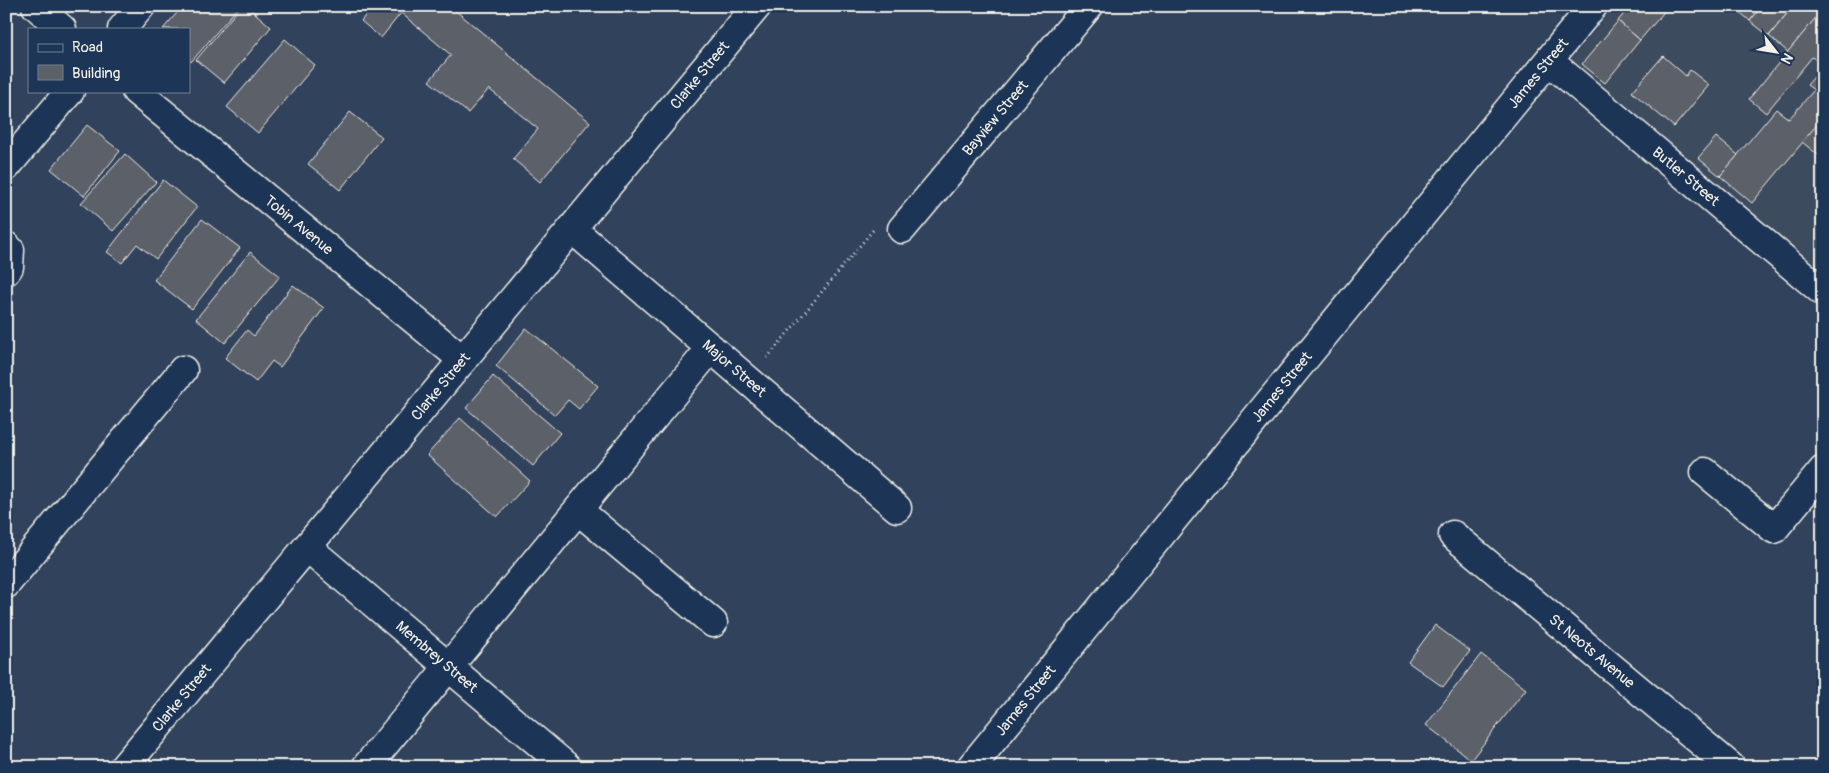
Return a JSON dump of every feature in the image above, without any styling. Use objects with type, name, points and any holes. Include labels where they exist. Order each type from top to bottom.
[{"type":"street","points":[[36,6],[61,28]]},
{"type":"street","points":[[123,28],[141,6]]},
{"type":"street","name":"Clarke Street","points":[[124,767],[757,6]]},
{"type":"street","name":"Bayview Street","points":[[902,229],[1089,6]]},
{"type":"street","name":"James Street","points":[[981,763],[1593,6]]},
{"type":"street","name":"Butler Street","points":[[1549,61],[1823,292]]},
{"type":"street","points":[[6,168],[69,92]]},
{"type":"street","name":"Tobin Avenue","points":[[137,92],[463,360]]},
{"type":"street","name":"Major Street","points":[[572,229],[897,508]]},
{"type":"street","points":[[6,246],[10,250],[9,268],[6,271]]},
{"type":"street","points":[[366,767],[711,348]]},
{"type":"street","points":[[6,584],[183,370]]},
{"type":"street","points":[[1705,472],[1774,529],[1823,470]]},
{"type":"street","points":[[578,510],[713,623]]},
{"type":"street","name":"St Neots Avenue","points":[[1453,535],[1732,767]]},
{"type":"street","name":"Membrey Street","points":[[307,547],[567,767]]},
{"type":"path","points":[[767,358],[875,227]]},
{"type":"shaded area","points":[[1615,6],[1823,6],[1823,282],[1565,67]]},
{"type":"building","points":[[183,6],[239,6],[191,62],[190,28],[164,28]]},
{"type":"building","points":[[241,6],[247,6],[271,27],[224,83],[196,60]]},
{"type":"building","points":[[373,6],[450,6],[590,122],[540,182],[513,159],[538,129],[489,89],[468,113],[429,81],[451,55],[401,13],[381,38],[361,21]]},
{"type":"building","points":[[1630,6],[1669,6],[1640,40],[1618,21]]},
{"type":"building","points":[[1733,6],[1762,6],[1750,21]]},
{"type":"building","points":[[1762,6],[1793,6],[1769,36],[1750,21]]},
{"type":"building","points":[[1793,6],[1821,6],[1823,9],[1788,52],[1769,36]]},
{"type":"building","points":[[1823,9],[1823,52],[1816,60],[1812,57],[1766,113],[1749,99]]},
{"type":"building","points":[[1618,21],[1640,40],[1605,83],[1582,64]]},
{"type":"building","points":[[285,39],[315,65],[258,133],[227,107]]},
{"type":"building","points":[[1663,56],[1686,76],[1690,70],[1709,85],[1674,127],[1632,92]]},
{"type":"building","points":[[1823,67],[1823,118],[1752,203],[1720,176],[1776,109],[1789,119],[1814,90],[1807,85]]},
{"type":"building","points":[[350,112],[382,137],[340,190],[308,164]]},
{"type":"building","points":[[1823,118],[1823,159],[1802,142]]},
{"type":"building","points":[[87,125],[120,151],[84,196],[51,169]]},
{"type":"building","points":[[1716,137],[1738,155],[1720,176],[1698,158]]},
{"type":"building","points":[[125,154],[156,182],[113,231],[81,203]]},
{"type":"building","points":[[163,180],[197,207],[156,259],[137,244],[122,263],[107,252]]},
{"type":"building","points":[[202,219],[240,248],[192,309],[154,280]]},
{"type":"building","points":[[250,252],[280,276],[225,343],[196,319]]},
{"type":"building","points":[[293,285],[324,308],[280,367],[272,361],[256,382],[225,358],[247,330],[254,336]]},
{"type":"building","points":[[526,328],[598,386],[579,409],[568,400],[555,415],[496,366]]},
{"type":"building","points":[[493,376],[560,433],[533,466],[466,408]]},
{"type":"building","points":[[460,418],[530,481],[497,517],[427,455]]},
{"type":"building","points":[[1435,625],[1470,651],[1443,687],[1408,662]]},
{"type":"building","points":[[1481,654],[1526,689],[1471,760],[1426,725]]}]
